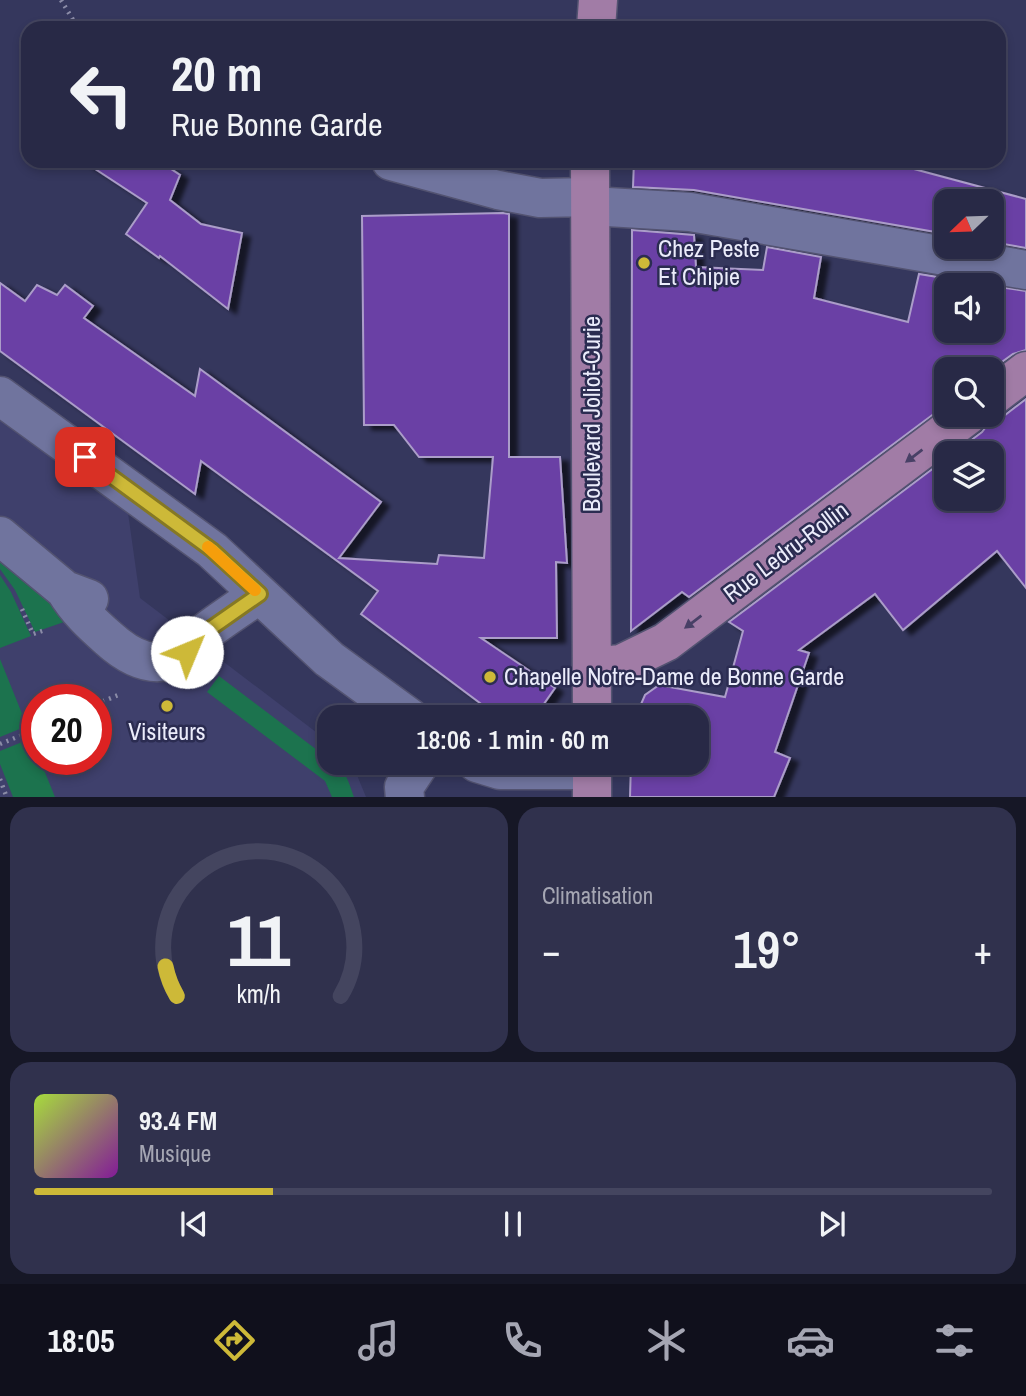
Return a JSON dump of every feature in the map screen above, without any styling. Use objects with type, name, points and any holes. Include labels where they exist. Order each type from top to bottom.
[{"type":"main road","points":[[596,21],[598,0]]},
{"type":"main road","name":"Boulevard Joliot-Curie","points":[[590,188],[592,705]]},
{"type":"main road","points":[[1004,388],[1026,371]]},
{"type":"main road","name":"Rue Ledru-Rollin","points":[[592,667],[621,664],[666,642],[952,427]]},
{"type":"street","points":[[417,168],[498,190],[540,198],[590,188],[690,212],[1026,270]]},
{"type":"street","points":[[0,396],[212,550],[330,659],[393,705]]},
{"type":"street","points":[[0,536],[65,590],[90,599],[147,640],[194,640],[260,594]]},
{"type":"street","points":[[405,797],[404,787],[412,775]]},
{"type":"street","points":[[566,775],[592,777]]},
{"type":"path","points":[[61,0],[74,21]]},
{"type":"path","points":[[0,744],[21,735]]},
{"type":"path","points":[[0,779],[8,797]]},
{"type":"shaded area","points":[[0,419],[128,513],[140,598],[317,733],[317,775],[357,775],[366,797],[0,797]]},
{"type":"green space","points":[[0,560],[30,584],[67,621],[35,632],[15,590],[0,569]]},
{"type":"green space","points":[[0,575],[11,592],[31,636],[0,648]]},
{"type":"green space","points":[[0,659],[21,711],[21,728],[0,737]]},
{"type":"green space","points":[[219,676],[317,750],[317,775],[207,692]]},
{"type":"green space","points":[[21,742],[21,775],[46,775],[55,797],[13,797],[0,764],[0,751]]},
{"type":"green space","points":[[317,775],[345,775],[354,797],[332,797],[325,781]]},
{"type":"building","points":[[94,168],[170,168],[180,175],[170,200],[201,224],[242,233],[228,309],[160,256],[159,258],[126,234],[147,203]]},
{"type":"building","points":[[634,168],[910,168],[989,189],[934,189],[934,232],[694,190],[633,187]]},
{"type":"building","points":[[1004,193],[1026,199],[1026,248],[1004,244]]},
{"type":"building","points":[[509,214],[509,457],[560,457],[567,563],[556,562],[557,638],[481,638],[555,688],[543,705],[483,705],[361,614],[378,591],[201,461],[195,494],[0,351],[0,283],[25,301],[37,285],[57,295],[65,285],[93,306],[84,318],[195,396],[200,369],[381,502],[339,558],[437,564],[439,555],[484,558],[493,457],[419,457],[394,425],[364,425],[362,216]]},
{"type":"building","points":[[632,230],[694,235],[696,267],[763,270],[767,247],[821,257],[814,298],[908,322],[919,274],[934,276],[934,343],[1004,343],[1004,288],[1026,291],[1026,350],[1004,360],[1004,357],[934,357],[934,414],[689,597],[682,592],[631,631]]},
{"type":"building","points":[[1026,399],[1026,588],[997,551],[903,630],[875,594],[799,650],[809,653],[775,752],[790,758],[774,797],[630,797],[631,775],[709,775],[709,705],[641,705],[645,695],[659,685],[725,697],[743,631],[729,622],[934,468],[934,511],[1004,511],[1004,441],[970,441],[986,427],[1004,427],[1005,415]]},
{"type":"slow traffic","points":[[208,547],[255,590]]},
{"type":"place","name":"Chez Peste Et Chipie","points":[[644,263]]},
{"type":"place","name":"Chapelle Notre-Dame de Bonne Garde","points":[[490,677]]},
{"type":"place","name":"Visiteurs","points":[[167,706]]},
{"type":"route","points":[[85,457],[212,550],[260,594],[194,640],[187,652]]}]
